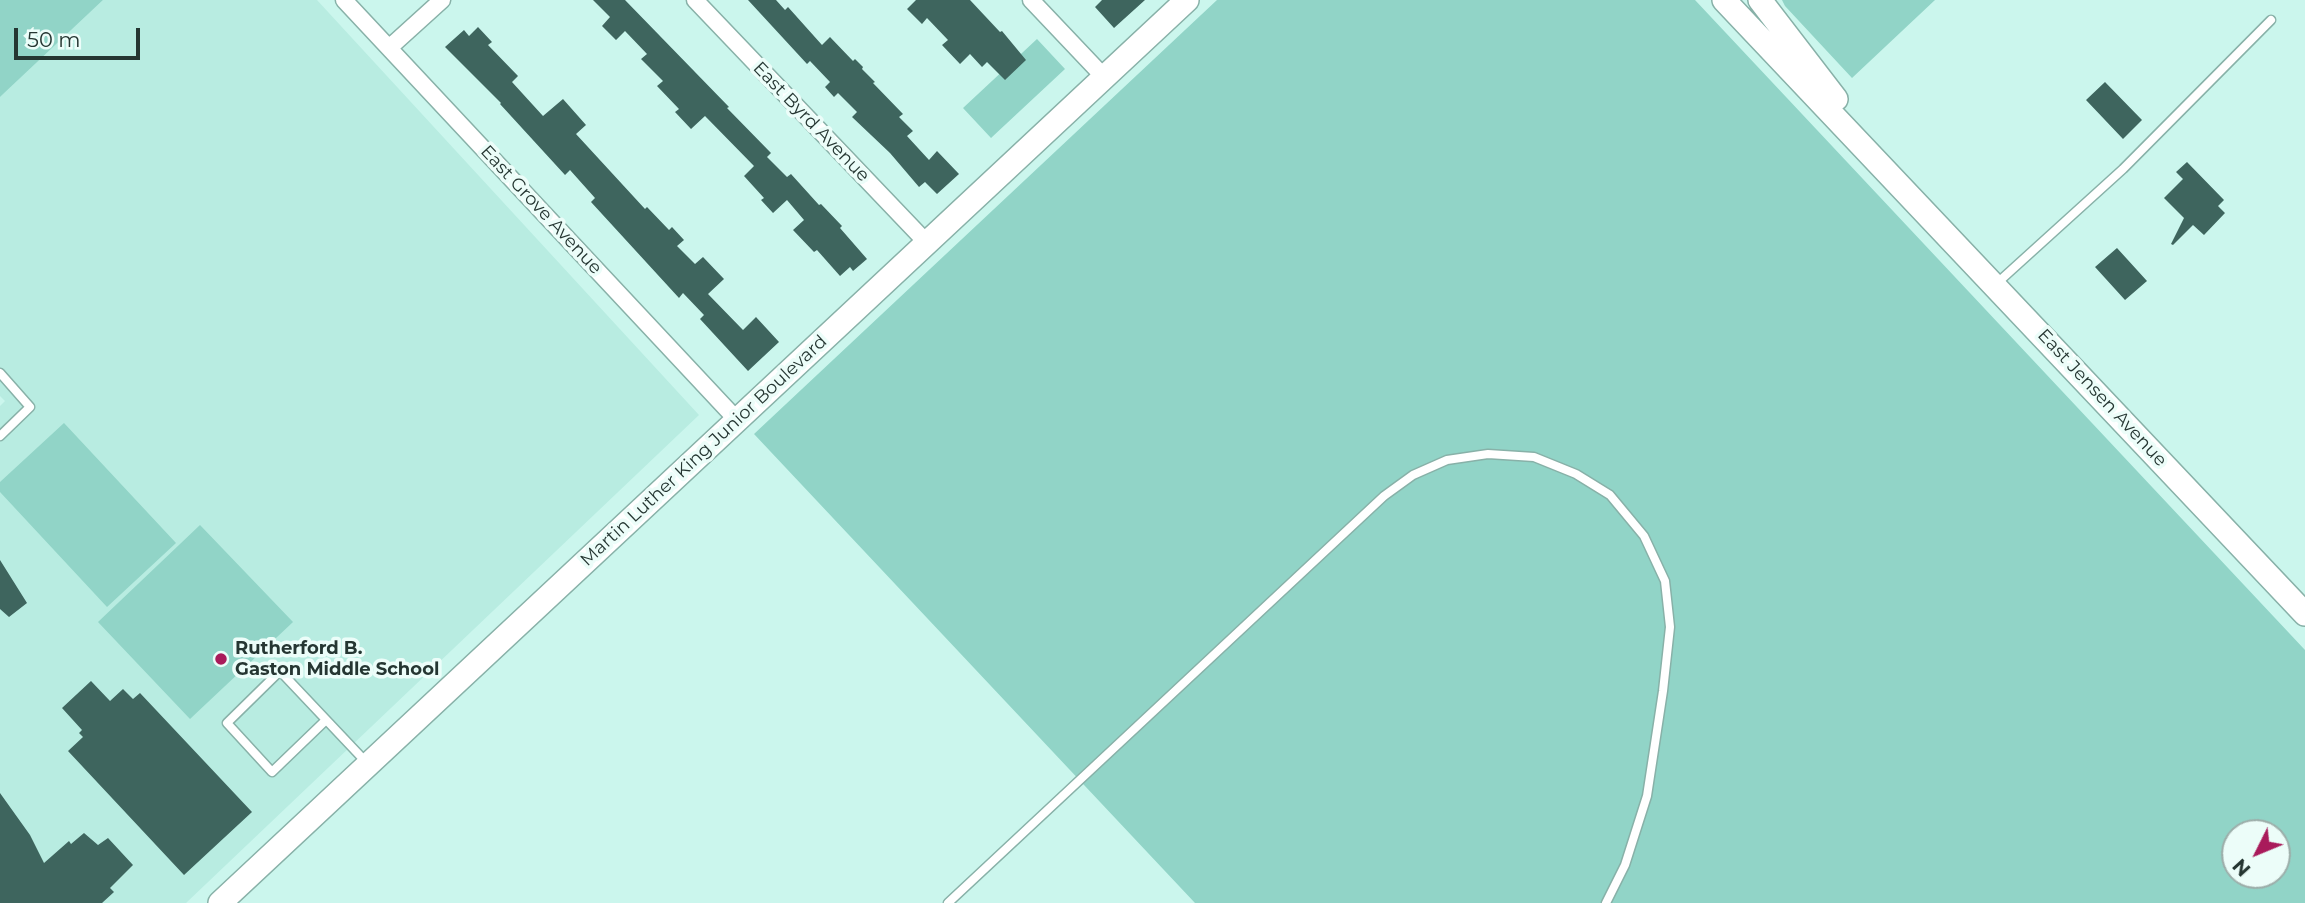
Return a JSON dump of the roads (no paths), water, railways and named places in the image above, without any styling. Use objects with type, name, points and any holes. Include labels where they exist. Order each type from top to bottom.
[{"type":"street","name":"East Grove Avenue","points":[[344,0],[737,420]]},
{"type":"street","points":[[389,48],[442,0]]},
{"type":"street","name":"East Byrd Avenue","points":[[695,0],[927,243]]},
{"type":"street","points":[[1031,0],[1104,77]]},
{"type":"street","name":"Martin Luther King Junior Boulevard","points":[[220,903],[1187,0]]},
{"type":"street","name":"East Jensen Avenue","points":[[1724,0],[2305,614]]},
{"type":"street","name":"East Jensen Avenue","points":[[1760,0],[1822,83],[1867,136],[1899,182]]},
{"type":"lane","points":[[1995,285],[2123,169],[2271,20]]},
{"type":"lane","points":[[0,373],[30,407],[0,436]]},
{"type":"lane","points":[[948,903],[1384,496],[1413,475],[1447,460],[1488,454],[1534,457],[1576,474],[1610,495],[1644,536],[1665,581],[1670,628],[1647,796],[1625,865],[1606,903]]},
{"type":"lane","points":[[326,720],[272,772],[227,723],[280,671],[369,764]]},
{"type":"place","name":"Rutherford B. Gaston Middle School","points":[[221,659]]}]
